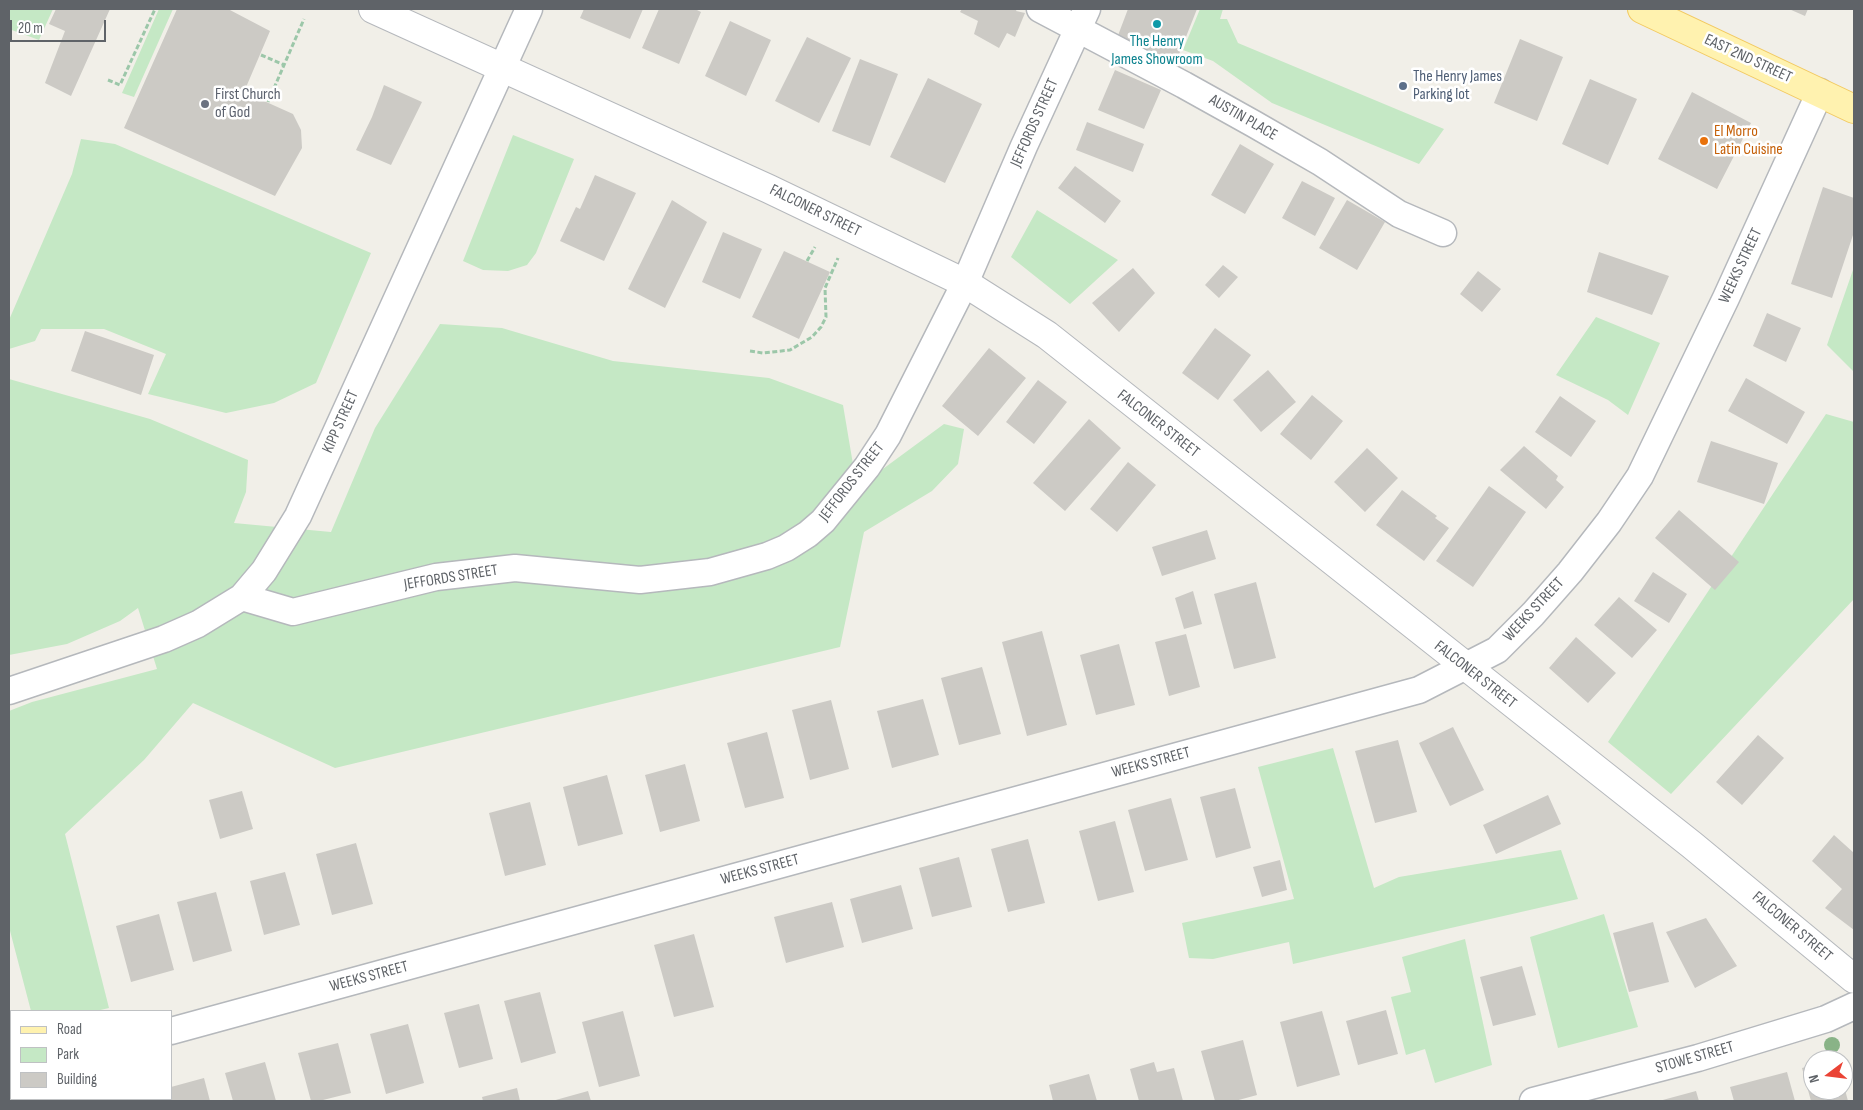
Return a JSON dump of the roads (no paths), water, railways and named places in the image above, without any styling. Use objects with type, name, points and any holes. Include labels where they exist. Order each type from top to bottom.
[{"type":"main road","name":"EAST 2ND STREET","points":[[1642,9],[1854,109]]},
{"type":"street","name":"FALCONER STREET","points":[[373,9],[769,189],[965,283],[1047,335],[1692,845],[1854,979]]},
{"type":"street","name":"KIPP STREET","points":[[9,691],[164,639],[198,624],[242,597],[264,571],[298,516],[530,9]]},
{"type":"street","name":"AUSTIN PLACE","points":[[1040,9],[1082,19],[1184,85],[1343,177],[1398,214],[1443,233]]},
{"type":"street","name":"JEFFORDS STREET","points":[[242,597],[293,612],[436,577],[515,568],[640,580],[710,572],[767,556],[786,548],[800,539],[822,522],[867,467],[888,435],[965,283],[1024,146],[1082,19]]},
{"type":"street","name":"WEEKS STREET","points":[[172,1031],[1419,690],[1497,650],[1533,614],[1599,535],[1640,476],[1726,298],[1820,92]]},
{"type":"street","name":"STOWE STREET","points":[[1532,1101],[1698,1058],[1826,1019],[1854,1006]]},
{"type":"place","name":"The Henry James Showroom","points":[[1157,24]]},
{"type":"place","name":"The Henry James Parking lot","points":[[1403,86]]},
{"type":"place","name":"First Church of God","points":[[205,104]]},
{"type":"place","name":"El Morro Latin Cuisine","points":[[1704,141]]}]
